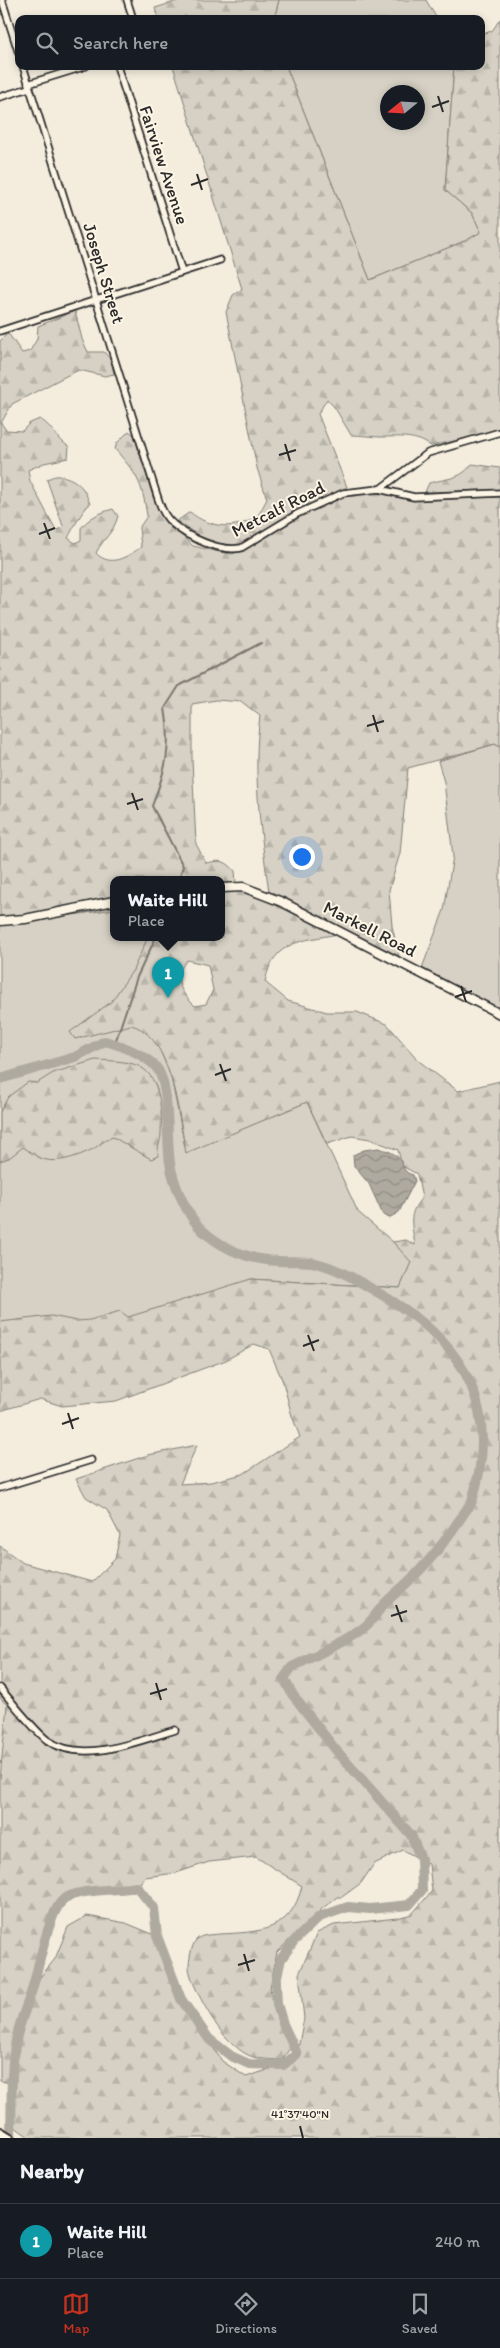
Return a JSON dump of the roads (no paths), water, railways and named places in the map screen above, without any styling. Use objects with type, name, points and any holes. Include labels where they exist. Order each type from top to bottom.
[{"type":"highway","points":[[0,2133],[8,2138]]},
{"type":"street","points":[[2,0],[15,41]]},
{"type":"street","points":[[127,0],[132,15]]},
{"type":"street","name":"Joseph Street","points":[[24,70],[154,489]]},
{"type":"street","points":[[0,97],[75,70]]},
{"type":"street","name":"Fairview Avenue","points":[[118,70],[182,272]]},
{"type":"street","points":[[0,331],[96,298],[220,260]]},
{"type":"street","points":[[380,489],[428,453],[500,432]]},
{"type":"street","name":"Metcalf Road","points":[[154,489],[162,510],[172,523],[195,538],[231,550],[241,548],[297,514],[343,493],[380,489],[414,497],[500,493]]},
{"type":"street","name":"Markell Road","points":[[225,888],[243,887],[282,902],[500,1014]]},
{"type":"street","points":[[0,921],[24,919],[110,902]]},
{"type":"street","points":[[0,1488],[90,1460]]},
{"type":"street","points":[[0,1688],[48,1740],[77,1752],[111,1748],[175,1730]]},
{"type":"water","points":[[378,1148],[396,1155],[406,1171],[413,1175],[415,1181],[399,1212],[389,1218],[383,1215],[369,1184],[354,1166],[353,1155],[364,1150]]},
{"type":"waterway","points":[[180,876],[183,866],[152,806],[161,781],[168,746],[165,708],[179,686],[261,643]]},
{"type":"waterway","points":[[115,1043],[137,977],[154,941]]},
{"type":"waterway","points":[[0,1079],[75,1057],[105,1041],[132,1050],[150,1061],[160,1074],[164,1085],[170,1163],[174,1180],[186,1208],[196,1224],[219,1243],[247,1256],[268,1260],[312,1262],[336,1270],[356,1279],[418,1319],[440,1339],[458,1361],[471,1385],[479,1411],[482,1438],[480,1468],[472,1501],[433,1556],[384,1604],[365,1627],[338,1644],[292,1667],[284,1678],[292,1694],[335,1749],[411,1835],[421,1859],[422,1890],[409,1905],[370,1909],[348,1907],[319,1917],[293,1942],[281,1959],[276,1981],[277,2004],[283,2024],[297,2054],[283,2065],[249,2064],[231,2056],[209,2039],[181,1999],[157,1936],[154,1908],[137,1887],[78,1893],[63,1900],[48,1930],[31,1993],[17,2034],[12,2076],[11,2138]]},
{"type":"place","name":"Waite Hill","points":[[168,998]]}]
